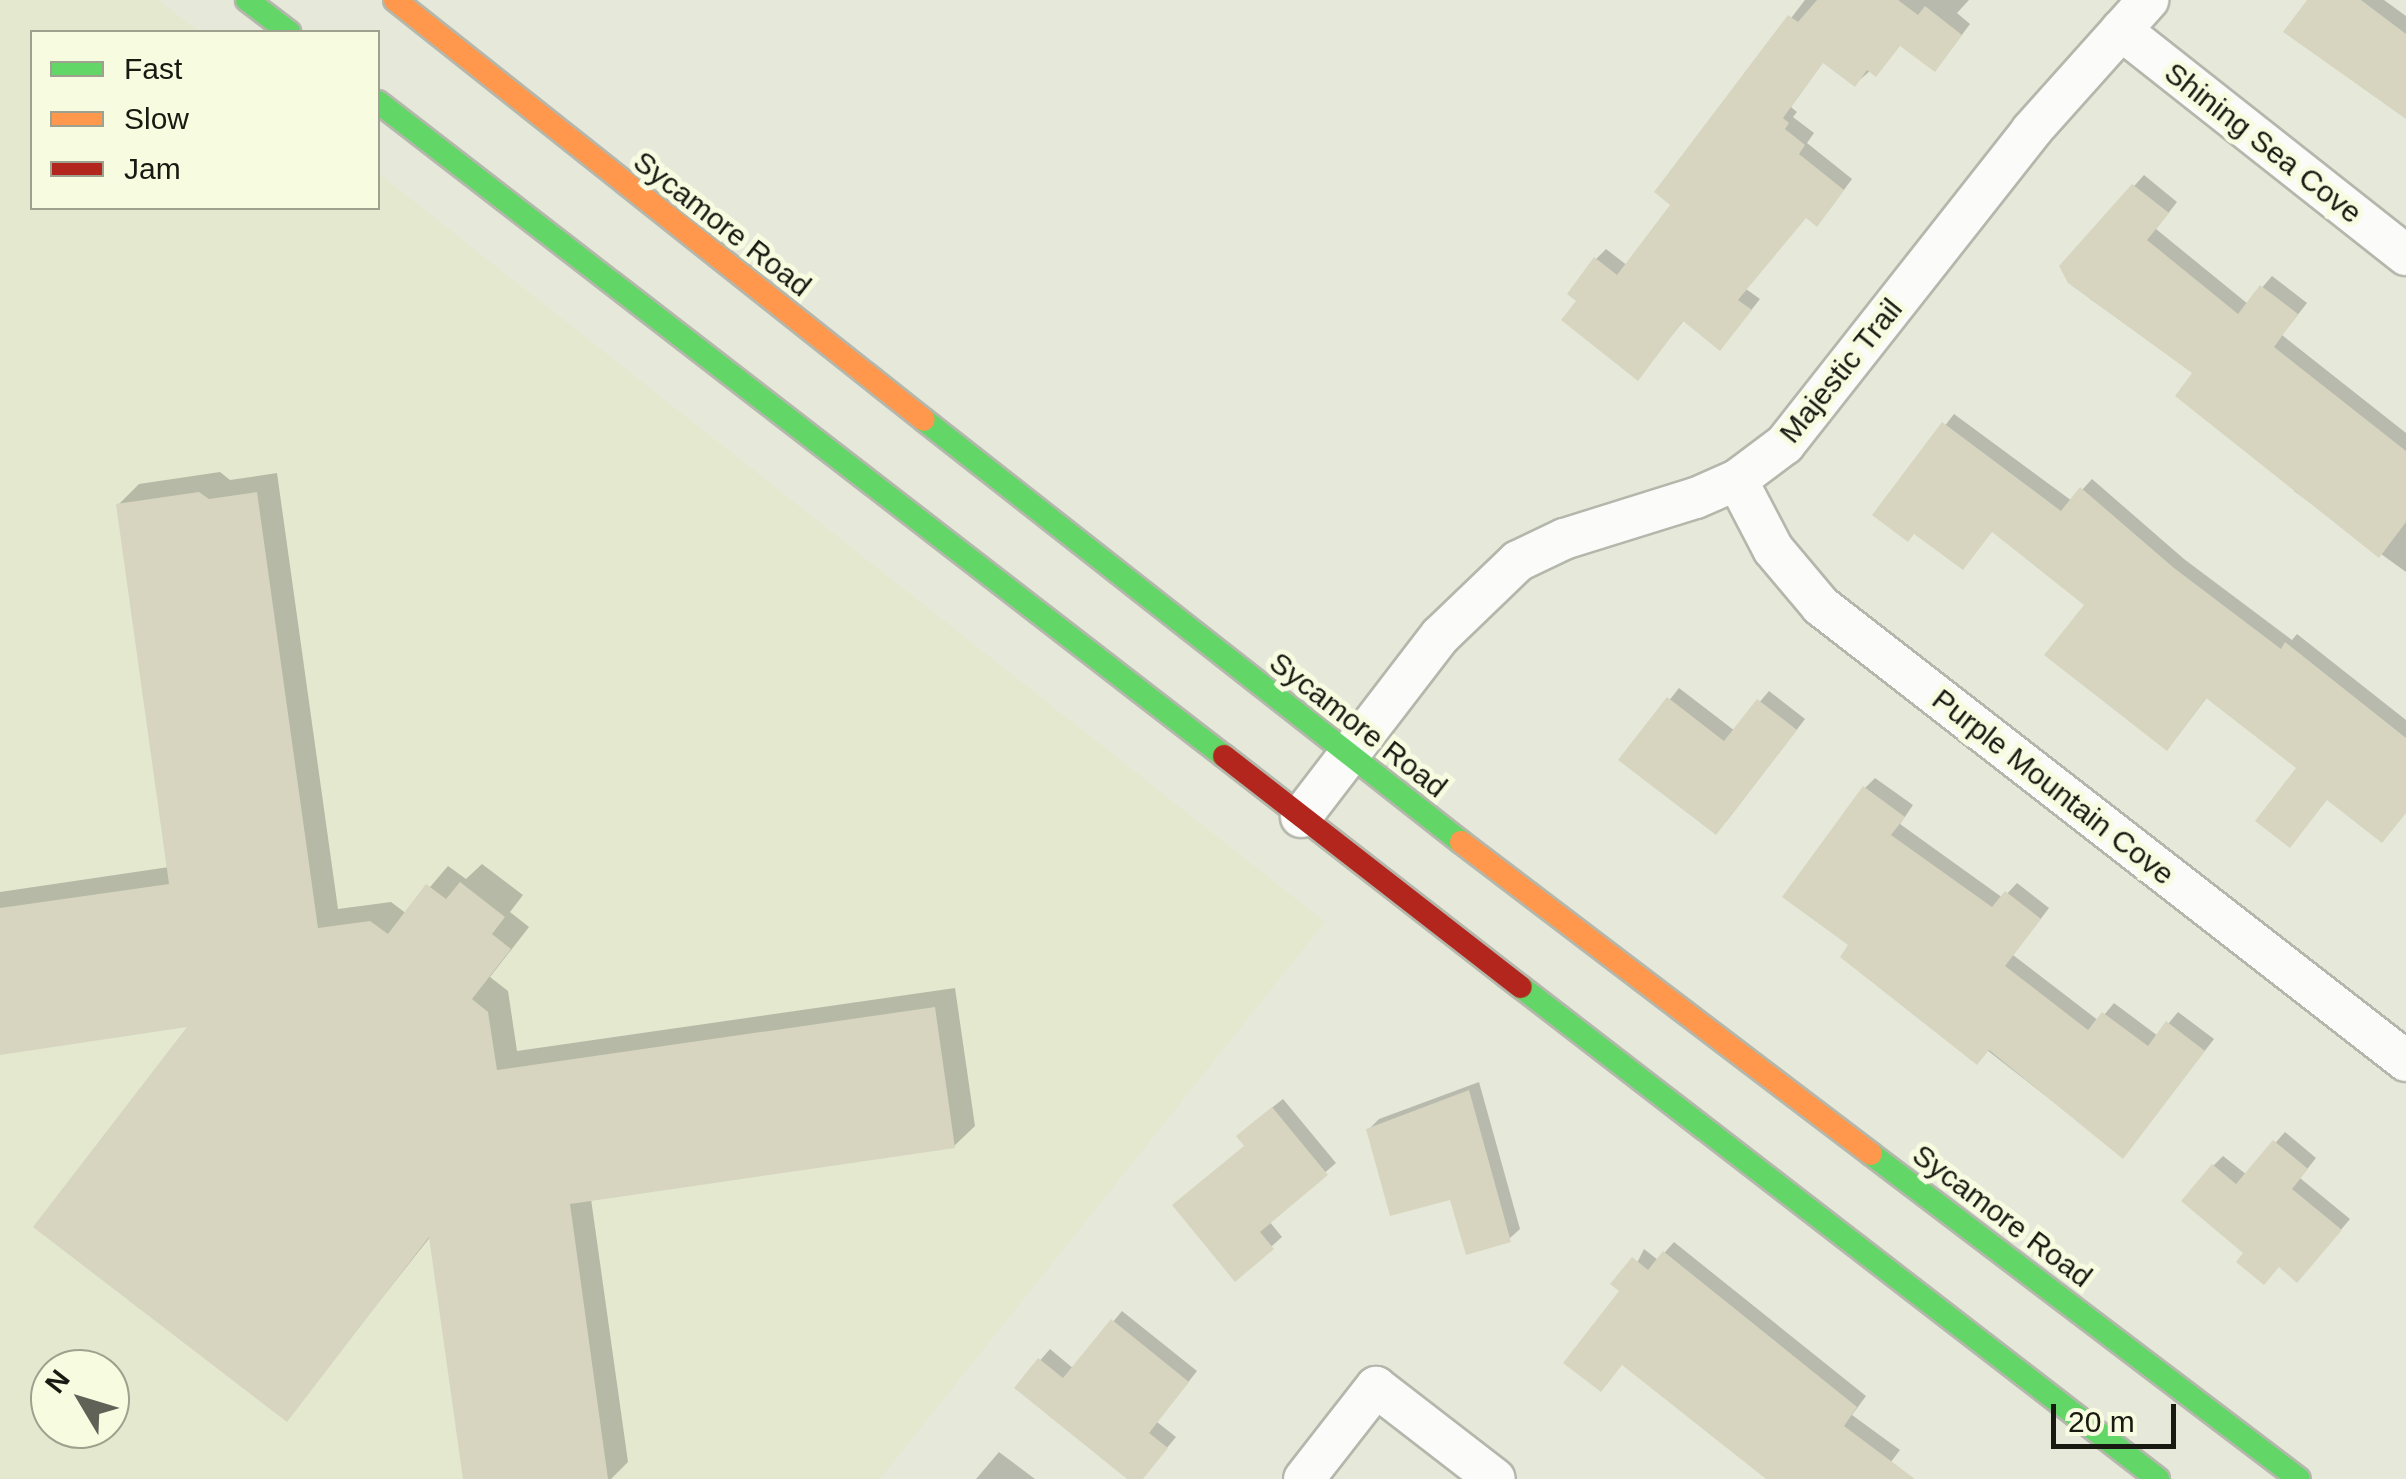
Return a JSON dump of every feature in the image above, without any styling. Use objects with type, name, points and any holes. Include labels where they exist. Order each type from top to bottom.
[{"type":"street","points":[[248,0],[286,30]]},
{"type":"street","name":"Sycamore Road","points":[[395,0],[1346,755],[2299,1479]]},
{"type":"street","name":"Majestic Trail","points":[[1301,817],[1440,636],[1518,561],[1737,480],[1810,416],[1992,179],[2148,0]]},
{"type":"street","name":"Shining Sea Cove","points":[[2121,30],[2406,256]]},
{"type":"street","points":[[380,104],[2158,1479]]},
{"type":"street","name":"Purple Mountain Cove","points":[[1737,480],[1795,580],[1835,618],[2406,1061]]},
{"type":"street","points":[[1304,1479],[1376,1387],[1496,1479]]},
{"type":"shaded area","points":[[0,0],[159,0],[197,30],[30,30],[30,210],[380,210],[380,175],[1325,922],[880,1479],[0,1479]]},
{"type":"building","points":[[1817,0],[1898,0],[1918,15],[1925,6],[1962,35],[1935,72],[1900,46],[1876,77],[1867,70],[1855,87],[1823,63],[1783,118],[1789,123],[1785,129],[1805,145],[1799,154],[1844,190],[1817,227],[1806,218],[1738,300],[1752,310],[1720,351],[1683,321],[1638,381],[1561,320],[1576,301],[1567,294],[1594,257],[1617,275],[1670,205],[1654,192],[1788,15],[1798,22]]},
{"type":"building","points":[[2307,0],[2361,0],[2406,34],[2406,119],[2283,32]]},
{"type":"building","points":[[2132,184],[2169,213],[2147,240],[2238,314],[2260,285],[2298,314],[2274,347],[2406,451],[2406,522],[2379,558],[2175,396],[2192,373],[2068,283],[2059,266]]},
{"type":"building","points":[[1942,422],[2061,511],[2080,487],[2174,568],[2281,649],[2285,642],[2406,738],[2406,813],[2382,843],[2327,800],[2290,848],[2255,821],[2296,768],[2206,698],[2167,751],[2044,655],[2084,605],[1992,532],[1963,570],[1914,534],[1908,542],[1872,515]]},
{"type":"building","points":[[199,492],[209,499],[257,492],[318,928],[370,921],[388,934],[426,884],[446,899],[460,882],[505,917],[492,934],[511,949],[472,999],[488,1012],[497,1070],[935,1007],[955,1148],[570,1204],[608,1479],[463,1479],[429,1237],[287,1422],[33,1227],[187,1027],[0,1055],[0,908],[169,884],[116,504]]},
{"type":"building","points":[[1667,697],[1724,741],[1757,699],[1797,730],[1716,835],[1618,760]]},
{"type":"building","points":[[1863,786],[1905,817],[1891,835],[1992,907],[2005,891],[2041,919],[2005,966],[2088,1030],[2102,1012],[2148,1046],[2166,1021],[2205,1051],[2123,1159],[1989,1050],[1977,1065],[1840,957],[1848,945],[1782,897]]},
{"type":"building","points":[[1469,1090],[1511,1242],[1466,1255],[1450,1200],[1390,1216],[1366,1129]]},
{"type":"building","points":[[1272,1107],[1328,1175],[1260,1232],[1274,1249],[1235,1282],[1172,1205],[1244,1146],[1236,1136]]},
{"type":"building","points":[[2273,1140],[2308,1169],[2292,1189],[2342,1230],[2297,1283],[2279,1267],[2264,1285],[2236,1262],[2243,1253],[2181,1201],[2212,1164],[2236,1184]]},
{"type":"building","points":[[1663,1251],[1857,1407],[1844,1426],[1915,1479],[1766,1479],[1622,1365],[1601,1392],[1563,1363],[1619,1291],[1610,1284],[1632,1257],[1648,1270]]},
{"type":"building","points":[[1111,1319],[1189,1382],[1149,1433],[1168,1448],[1143,1479],[1127,1479],[1014,1388],[1038,1358],[1063,1378]]},
{"type":"traffic: fast","points":[[247,0],[286,30]]},
{"type":"traffic: fast","points":[[380,104],[1224,756]]},
{"type":"traffic: fast","points":[[924,420],[1461,842]]},
{"type":"traffic: fast","points":[[1521,987],[2158,1479]]},
{"type":"traffic: fast","points":[[1871,1154],[2299,1479]]},
{"type":"traffic: slow","points":[[395,0],[924,420]]},
{"type":"traffic: slow","points":[[1461,842],[1871,1154]]},
{"type":"traffic: jam","points":[[1224,756],[1521,987]]}]
